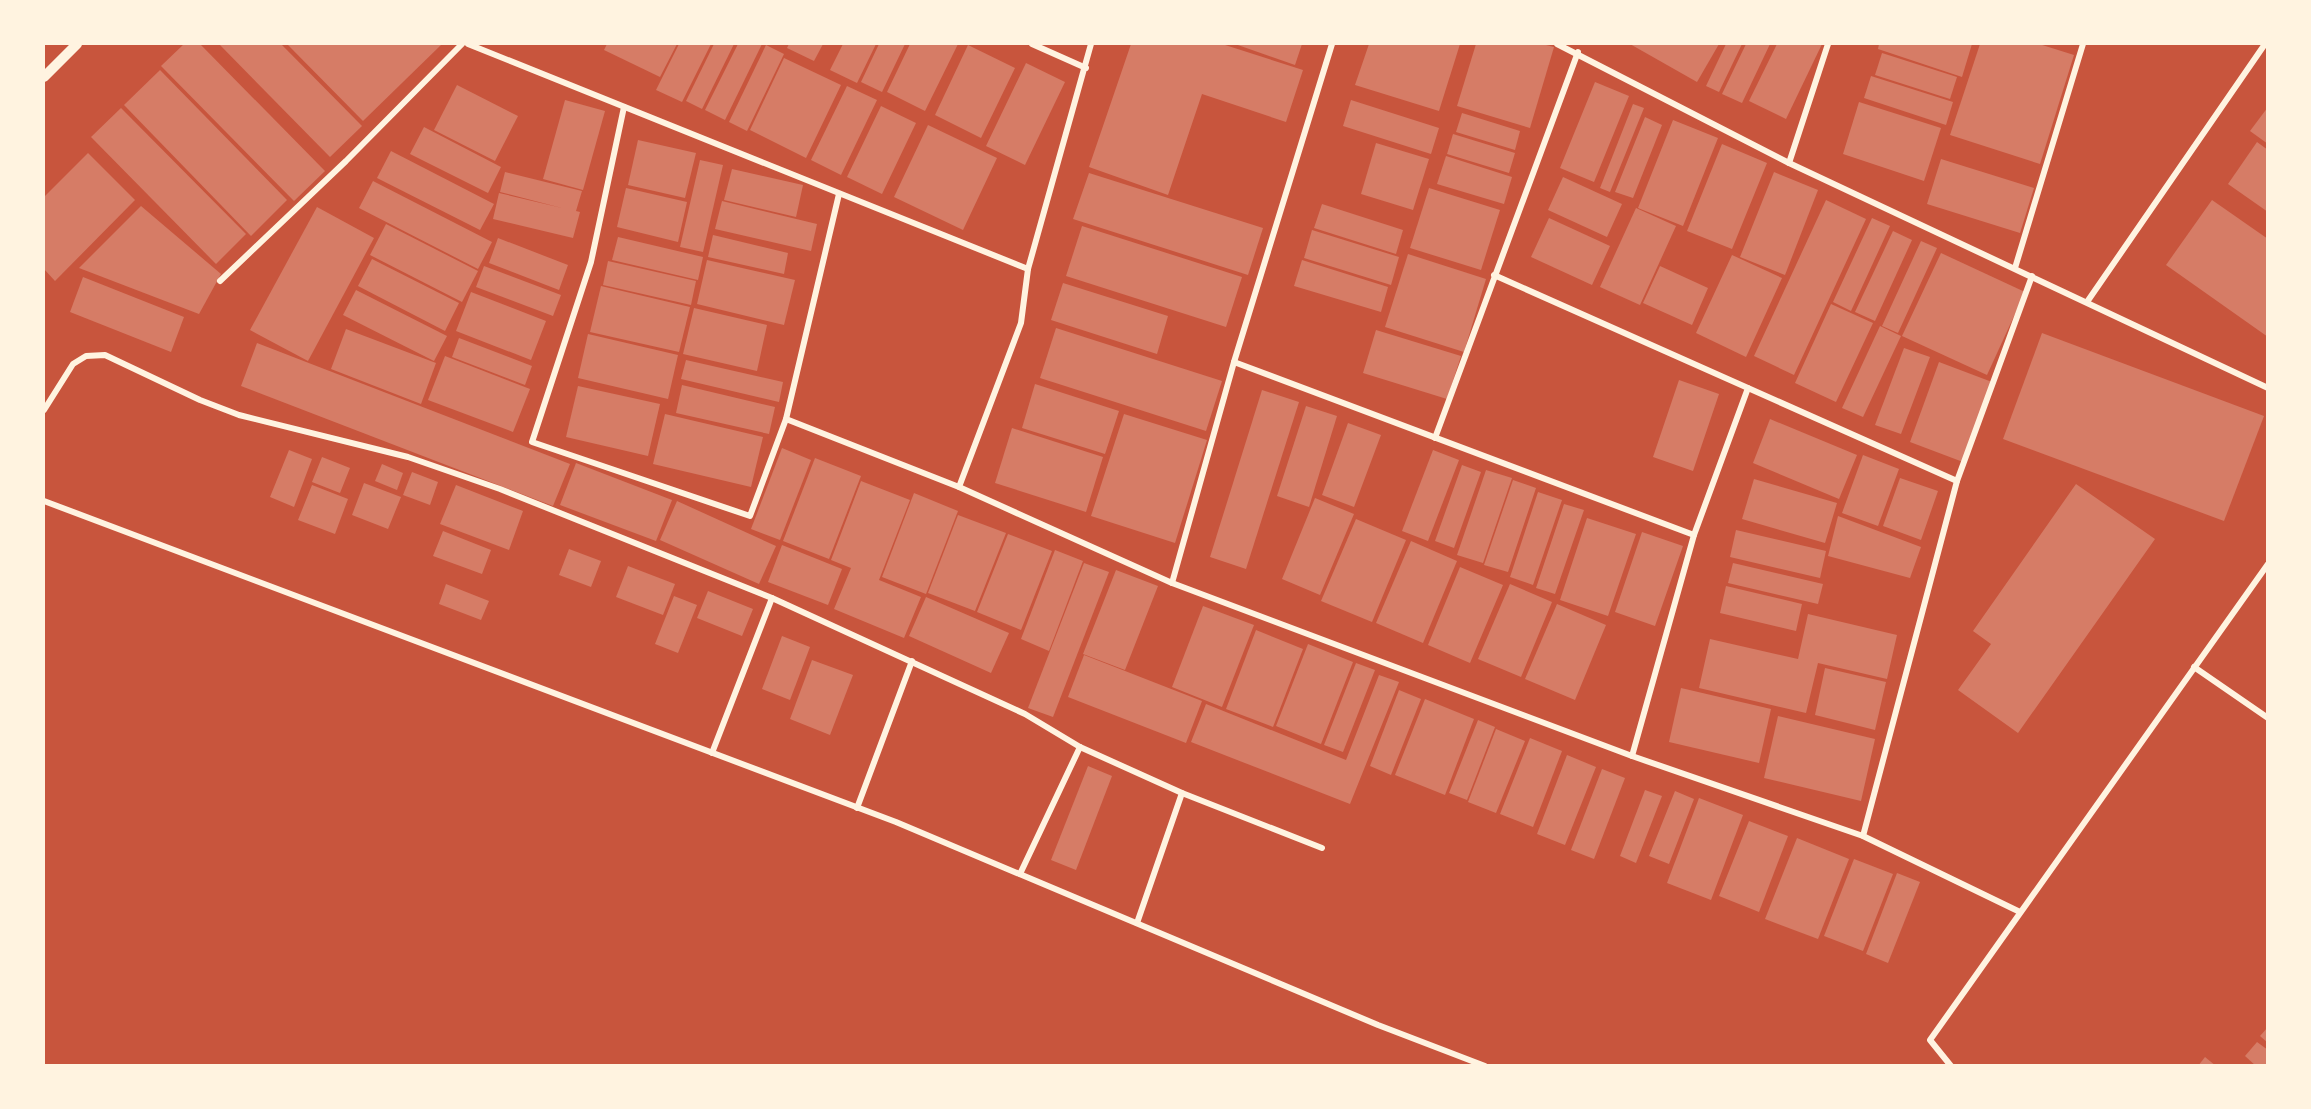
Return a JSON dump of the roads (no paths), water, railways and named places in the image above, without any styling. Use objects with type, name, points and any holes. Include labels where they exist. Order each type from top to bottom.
[{"type":"street","points":[[44,77],[77,44]]},
{"type":"street","points":[[220,281],[462,44]]},
{"type":"street","points":[[468,44],[1028,269]]},
{"type":"street","points":[[1032,44],[1086,68]]},
{"type":"street","points":[[959,487],[1021,323],[1028,269],[1091,44]]},
{"type":"street","points":[[1172,583],[1234,362],[1332,44]]},
{"type":"street","points":[[1557,44],[1578,52],[1789,162],[2268,388]]},
{"type":"street","points":[[1789,162],[1828,44]]},
{"type":"street","points":[[2015,268],[2083,44]]},
{"type":"street","points":[[2087,302],[2265,44]]},
{"type":"street","points":[[1435,438],[1578,52]]},
{"type":"street","points":[[624,107],[591,262],[532,442],[750,516],[786,419],[838,194]]},
{"type":"street","points":[[1494,275],[1957,481]]},
{"type":"street","points":[[1863,836],[1957,481],[2032,276]]},
{"type":"street","points":[[44,410],[73,364],[86,356],[105,355],[200,400],[239,415],[418,460],[500,489],[772,598],[1025,714],[1080,747],[1182,793],[1322,848]]},
{"type":"street","points":[[1234,362],[1694,534]]},
{"type":"street","points":[[1632,756],[1694,534],[1748,387]]},
{"type":"street","points":[[786,419],[959,487],[1172,583],[1632,756],[1863,836],[2020,912]]},
{"type":"street","points":[[44,501],[857,808],[1378,1025],[1485,1065]]},
{"type":"street","points":[[1951,1065],[1930,1040],[2268,564]]},
{"type":"street","points":[[712,753],[772,598]]},
{"type":"street","points":[[857,808],[912,661]]},
{"type":"street","points":[[2194,667],[2268,718]]},
{"type":"street","points":[[1020,874],[1080,747]]},
{"type":"street","points":[[1137,923],[1182,793]]}]
